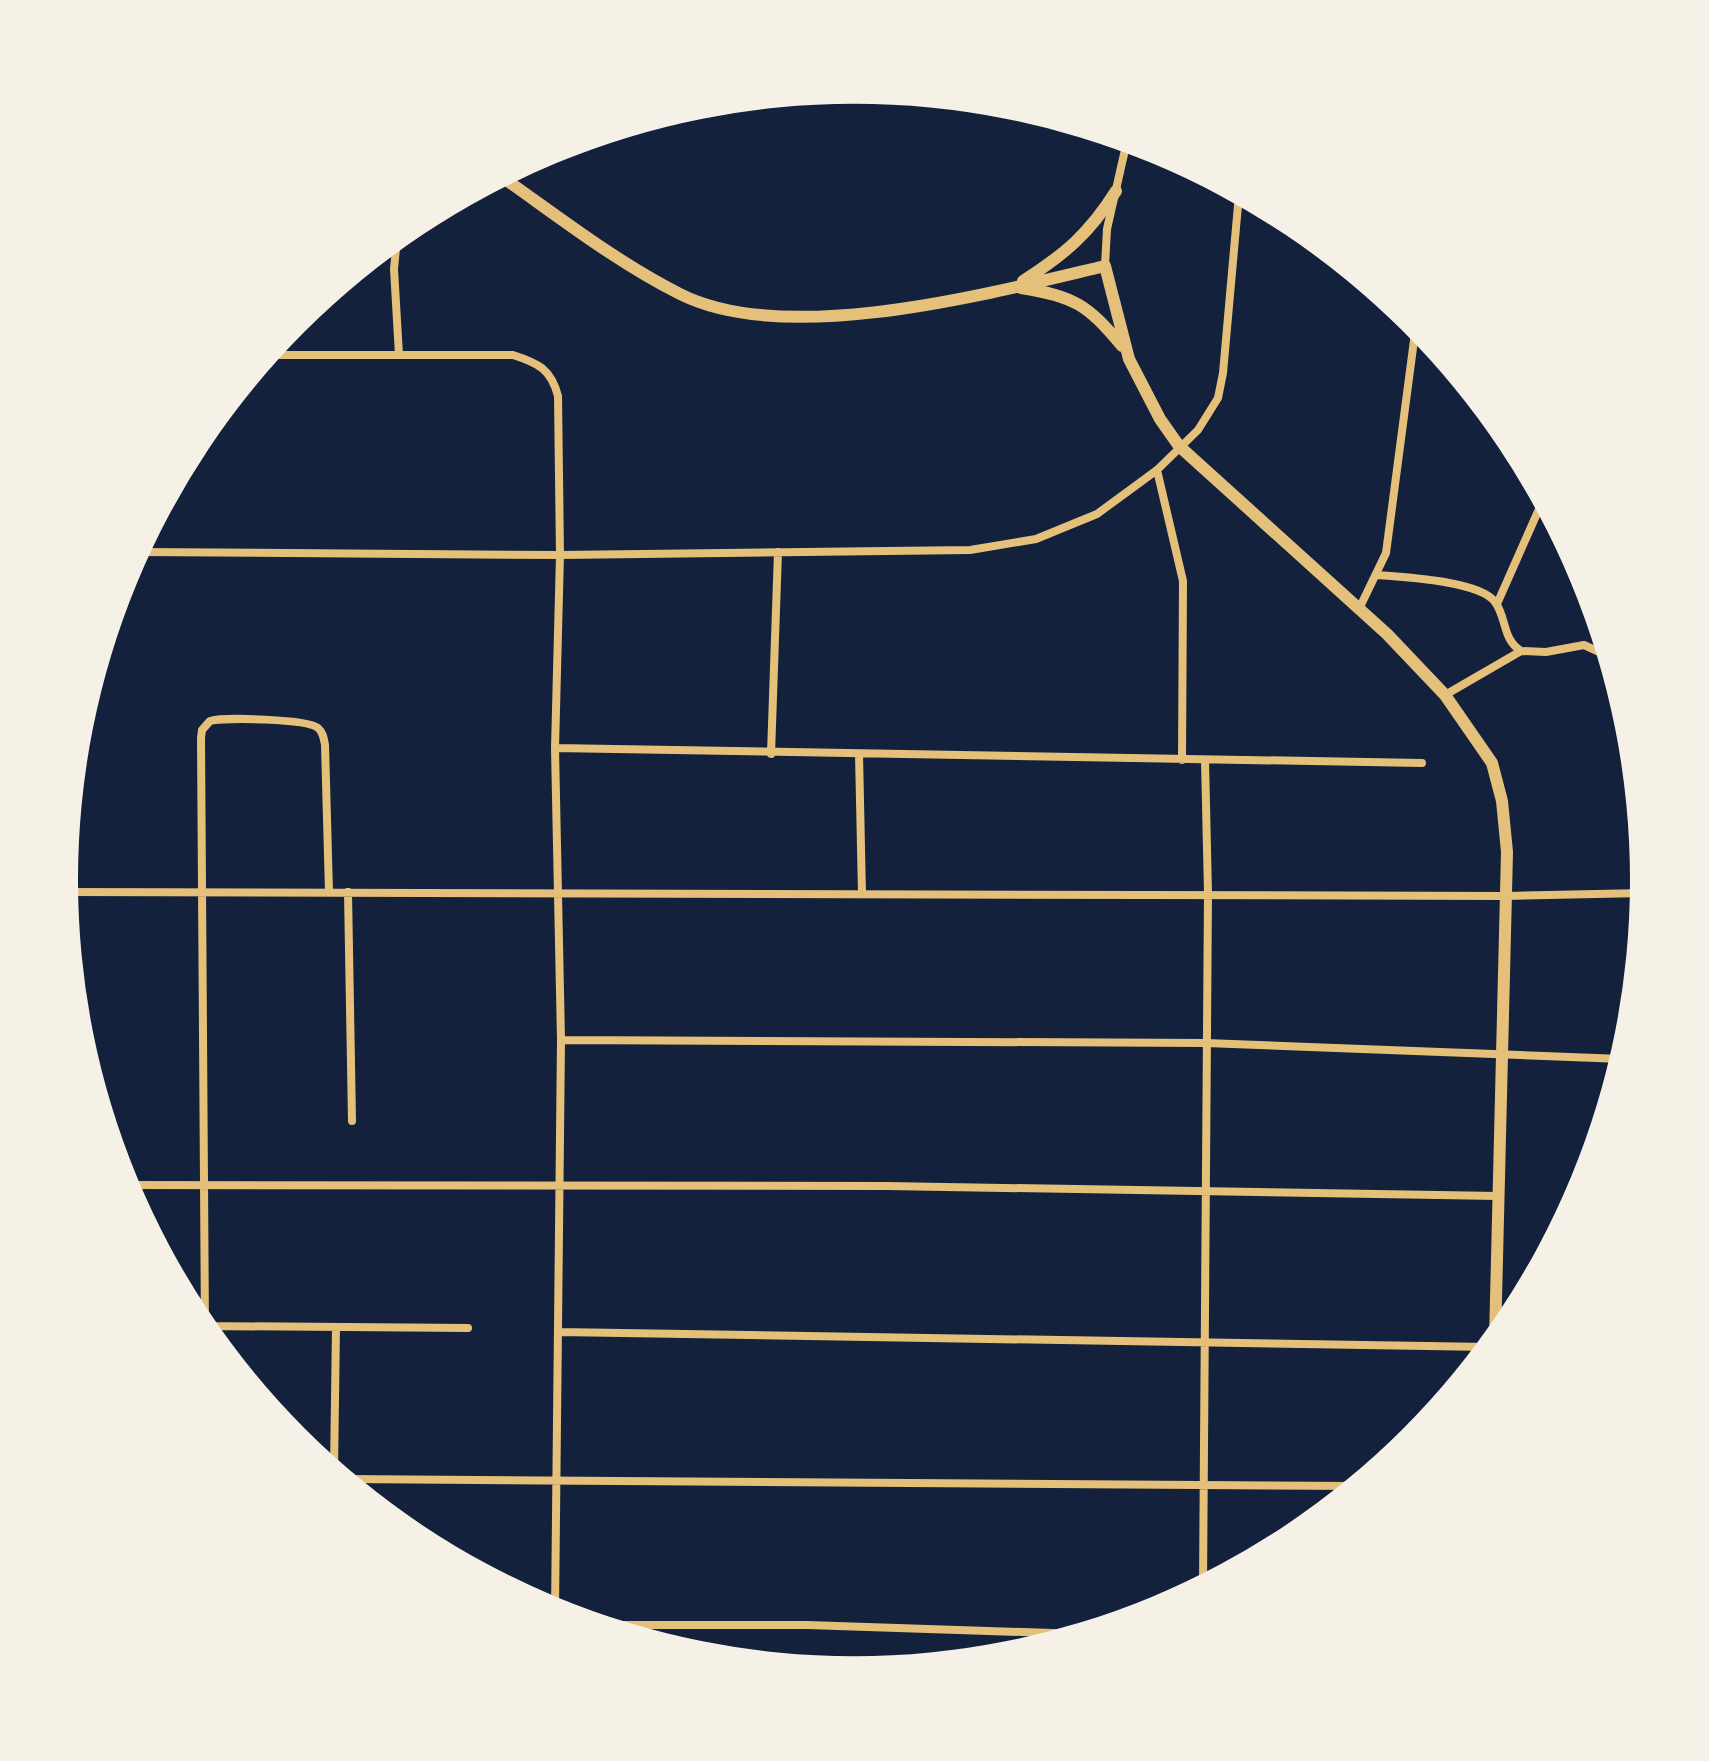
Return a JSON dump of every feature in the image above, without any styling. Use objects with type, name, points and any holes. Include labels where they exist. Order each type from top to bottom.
[{"type":"street","points":[[1124,153],[1105,266],[1126,352],[1139,384],[1179,446],[1410,655],[1445,695],[1492,763],[1506,830],[1496,1318]]},
{"type":"street","points":[[512,183],[661,284],[717,308],[814,320],[1014,286],[1105,266]]},
{"type":"street","points":[[1014,286],[1076,243],[1095,225],[1116,191]]},
{"type":"street","points":[[151,552],[560,555],[981,550],[1020,543],[1097,514],[1157,470],[1198,430],[1218,398],[1226,350],[1238,205]]},
{"type":"street","points":[[395,255],[399,355]]},
{"type":"street","points":[[1014,286],[1057,294],[1081,304],[1126,352]]},
{"type":"street","points":[[1359,609],[1386,553],[1399,474],[1414,342]]},
{"type":"street","points":[[284,355],[513,355],[540,365],[550,374],[559,410],[560,555],[555,748],[561,1040],[555,1597]]},
{"type":"street","points":[[1157,470],[1183,581],[1182,760]]},
{"type":"street","points":[[1497,604],[1538,512]]},
{"type":"street","points":[[771,754],[778,552]]},
{"type":"street","points":[[1378,575],[1468,588],[1486,594],[1497,604],[1508,639],[1521,651]]},
{"type":"street","points":[[1445,695],[1521,651],[1546,652],[1584,645],[1596,650]]},
{"type":"street","points":[[205,1305],[201,738],[205,725],[217,719],[312,724],[320,730],[325,745],[329,892]]},
{"type":"street","points":[[555,748],[1422,763]]},
{"type":"street","points":[[859,754],[862,894]]},
{"type":"street","points":[[1203,1574],[1208,893],[1205,760]]},
{"type":"street","points":[[78,892],[1506,896],[1630,893]]},
{"type":"street","points":[[348,892],[352,1121]]},
{"type":"street","points":[[561,1040],[1206,1043],[1610,1058]]},
{"type":"street","points":[[140,1185],[886,1186],[1499,1196]]},
{"type":"street","points":[[334,1456],[336,1327]]},
{"type":"street","points":[[220,1328],[468,1328]]},
{"type":"street","points":[[559,1332],[1475,1347]]},
{"type":"street","points":[[361,1479],[1340,1486]]},
{"type":"street","points":[[634,1625],[807,1625],[1047,1633]]}]
